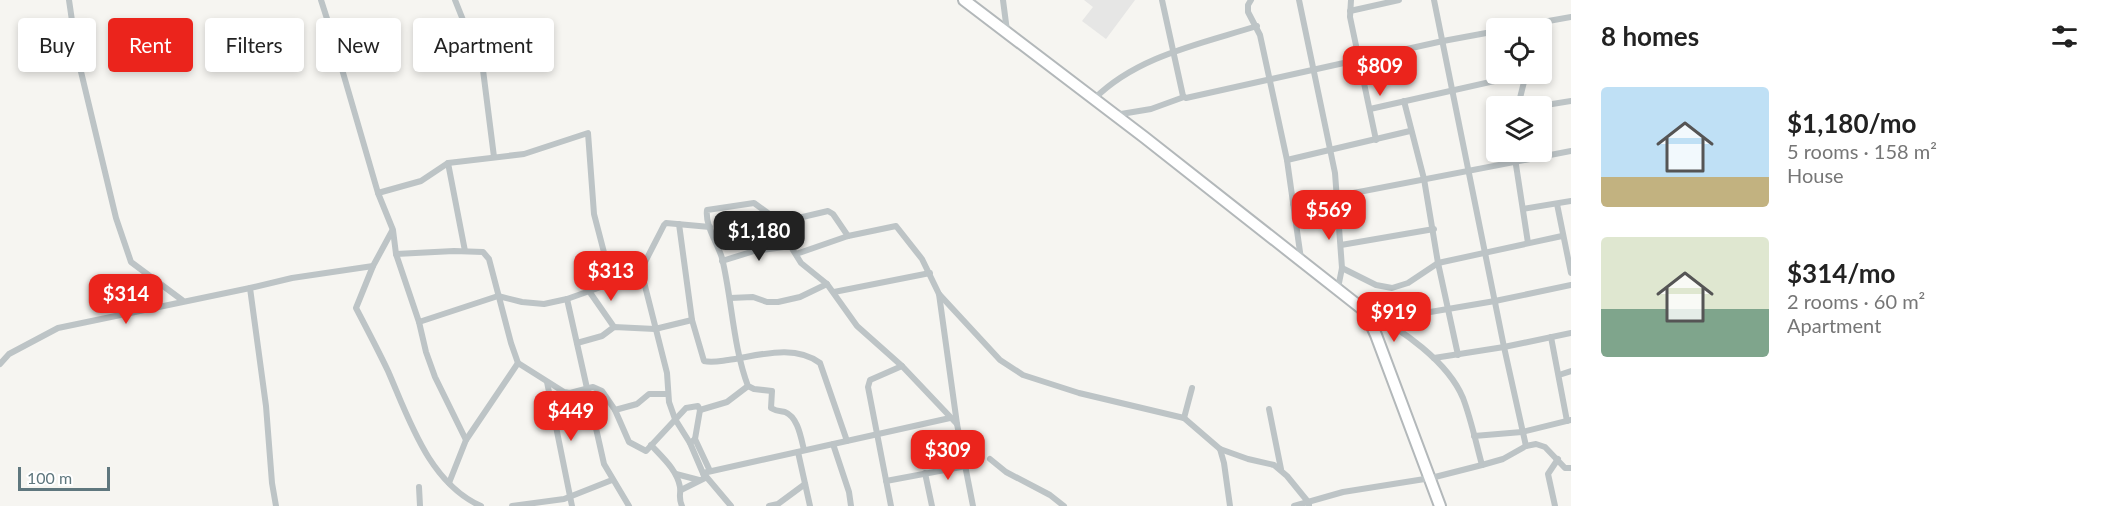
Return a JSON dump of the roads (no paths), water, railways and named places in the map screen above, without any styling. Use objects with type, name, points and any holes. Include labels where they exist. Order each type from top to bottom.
[{"type":"highway","points":[[964,0],[1301,259],[1365,311],[1440,506]]},
{"type":"street","points":[[69,0],[77,55],[110,195],[131,262],[182,300]]},
{"type":"street","points":[[321,0],[378,193],[393,230],[396,254],[419,322],[426,352],[435,377],[466,440]]},
{"type":"street","points":[[455,0],[483,70],[494,157]]},
{"type":"street","points":[[1003,0],[1007,31]]},
{"type":"street","points":[[1162,0],[1172,53],[1184,97]]},
{"type":"street","points":[[1251,0],[1248,12],[1257,26],[1270,80],[1287,160],[1301,259]]},
{"type":"street","points":[[1299,0],[1331,151],[1338,197],[1342,268],[1338,288]]},
{"type":"street","points":[[1351,0],[1350,11],[1376,140]]},
{"type":"street","points":[[1350,11],[1399,0]]},
{"type":"street","points":[[1434,0],[1526,446]]},
{"type":"street","points":[[1552,20],[1571,17]]},
{"type":"street","points":[[1094,99],[1111,84],[1150,61],[1257,26]]},
{"type":"street","points":[[1115,115],[1151,109],[1184,97],[1486,33]]},
{"type":"street","points":[[1370,109],[1526,74],[1520,96]]},
{"type":"street","points":[[1404,101],[1424,179],[1438,263],[1458,354]]},
{"type":"street","points":[[1552,104],[1571,101]]},
{"type":"street","points":[[1287,160],[1410,131]]},
{"type":"street","points":[[378,193],[421,181],[448,164],[524,154],[588,134],[594,214],[612,283]]},
{"type":"street","points":[[1552,155],[1571,151]]},
{"type":"street","points":[[1293,204],[1515,162],[1528,243]]},
{"type":"street","points":[[448,164],[465,251]]},
{"type":"street","points":[[1523,209],[1571,201]]},
{"type":"street","points":[[810,506],[796,423],[785,412],[771,408],[772,391],[748,386],[722,261],[710,227],[707,210],[750,203],[757,204],[777,223],[808,271],[827,284],[834,292],[857,326],[902,366],[957,424]]},
{"type":"street","points":[[1557,204],[1571,273]]},
{"type":"street","points":[[777,223],[828,211],[834,214],[848,236]]},
{"type":"street","points":[[710,227],[666,223],[644,264],[644,282],[667,374],[668,394],[675,419],[692,441],[704,475],[730,506]]},
{"type":"street","points":[[679,224],[692,320],[704,361],[769,353],[792,353],[805,355],[820,363],[847,441]]},
{"type":"street","points":[[796,254],[848,236],[896,226],[922,259],[939,294],[957,424],[973,506]]},
{"type":"street","points":[[1341,245],[1434,229]]},
{"type":"street","points":[[393,230],[373,266],[356,308],[420,443],[449,483],[472,502],[481,506]]},
{"type":"street","points":[[1342,268],[1376,285],[1392,288],[1408,283],[1438,263],[1562,236]]},
{"type":"street","points":[[722,261],[754,251],[791,246]]},
{"type":"street","points":[[396,254],[483,252],[487,256],[518,363],[567,393],[594,387],[602,391],[615,410],[629,442],[646,451],[687,408],[694,405],[700,410]]},
{"type":"street","points":[[0,364],[9,354],[58,328],[292,278],[373,266]]},
{"type":"street","points":[[834,292],[930,273]]},
{"type":"street","points":[[419,322],[498,296],[538,304],[567,299],[612,283],[644,282]]},
{"type":"street","points":[[730,298],[753,297],[767,302],[778,302],[800,297],[827,284]]},
{"type":"street","points":[[1383,320],[1495,301],[1571,285]]},
{"type":"street","points":[[250,288],[276,506]]},
{"type":"street","points":[[589,291],[614,327]]},
{"type":"street","points":[[939,294],[1000,360],[1023,375],[1107,401],[1148,408],[1184,418],[1220,449],[1256,461],[1267,462],[1281,470],[1309,504]]},
{"type":"street","points":[[567,299],[599,447],[612,480],[629,506]]},
{"type":"street","points":[[1365,311],[1383,320],[1434,358],[1449,374],[1462,396],[1482,465]]},
{"type":"street","points":[[577,343],[602,336],[614,327],[655,329],[692,320]]},
{"type":"street","points":[[1434,358],[1571,333]]},
{"type":"street","points":[[1474,436],[1522,432],[1569,421],[1551,338]]},
{"type":"street","points":[[449,483],[466,440],[518,363]]},
{"type":"street","points":[[891,506],[868,387],[869,382],[902,366]]},
{"type":"street","points":[[1559,375],[1571,371]]},
{"type":"street","points":[[547,382],[572,506]]},
{"type":"street","points":[[700,410],[727,402],[748,386]]},
{"type":"street","points":[[1184,418],[1192,388]]},
{"type":"street","points":[[615,410],[637,404],[649,394],[668,394]]},
{"type":"street","points":[[1269,409],[1281,470]]},
{"type":"street","points":[[692,441],[700,410]]},
{"type":"street","points":[[676,474],[704,475],[950,418]]},
{"type":"street","points":[[834,444],[851,506]]},
{"type":"street","points":[[1294,506],[1309,504],[1343,492],[1431,478],[1482,465],[1503,459],[1526,446],[1536,444],[1545,447],[1565,468],[1571,468]]},
{"type":"street","points":[[651,445],[676,474],[681,490],[679,499],[682,506]]},
{"type":"street","points":[[1220,449],[1230,506]]},
{"type":"street","points":[[990,459],[1006,472],[1050,495],[1064,506]]},
{"type":"street","points":[[1555,506],[1548,474],[1558,459]]},
{"type":"street","points":[[886,480],[966,466]]},
{"type":"street","points":[[925,473],[932,506]]},
{"type":"street","points":[[681,490],[704,475]]},
{"type":"street","points":[[512,506],[570,497],[612,480]]},
{"type":"street","points":[[769,506],[778,505],[805,484]]},
{"type":"street","points":[[419,487],[420,506]]}]
